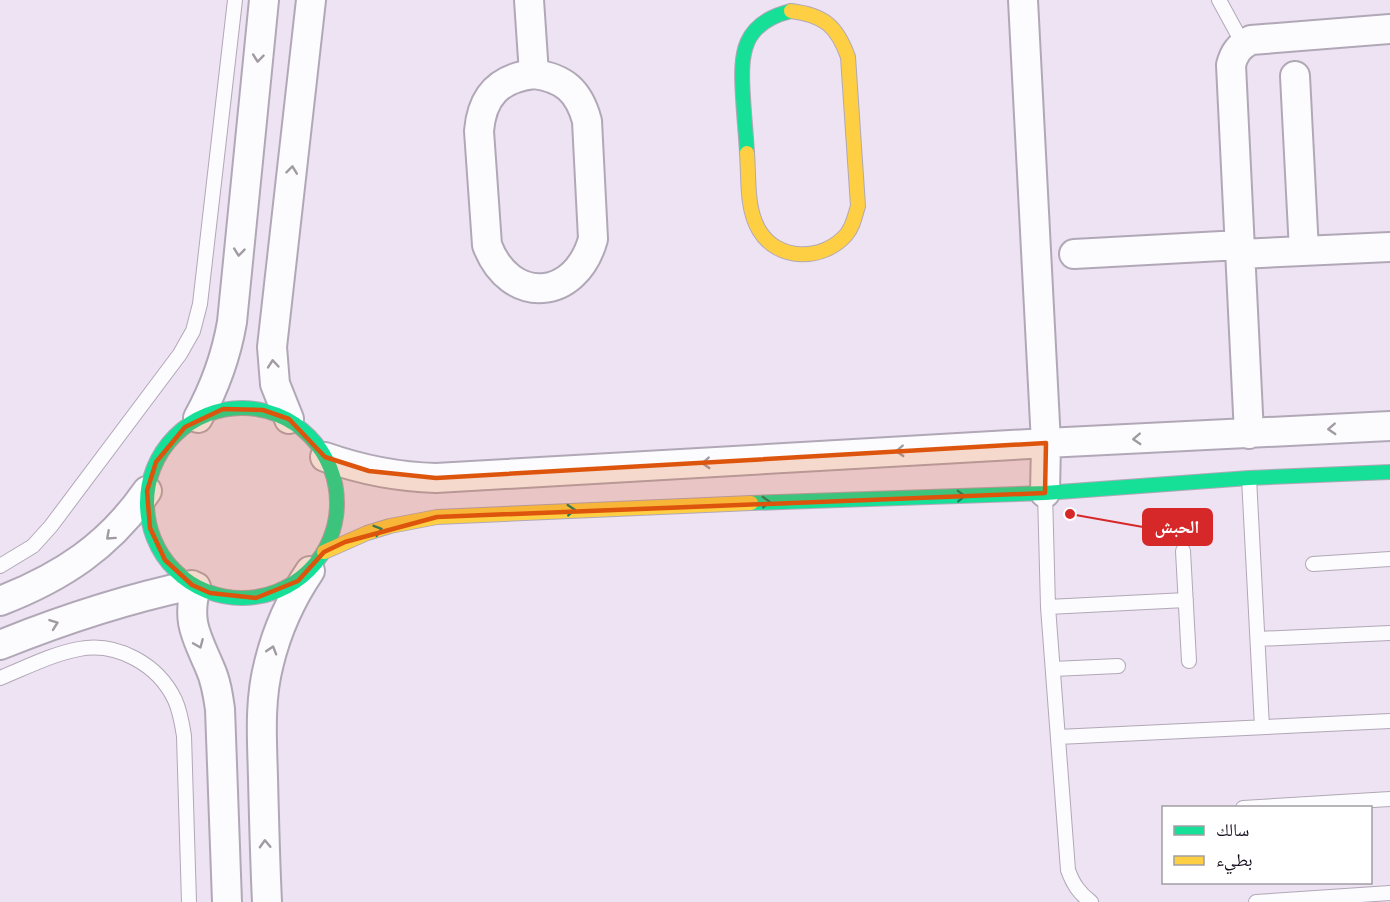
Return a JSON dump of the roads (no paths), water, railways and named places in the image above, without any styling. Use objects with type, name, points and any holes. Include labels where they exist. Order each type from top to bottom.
[{"type":"street","points":[[198,418],[220,372],[232,322],[264,0]]},
{"type":"street","points":[[289,420],[275,384],[272,347],[311,0]]},
{"type":"street","points":[[529,0],[534,74]]},
{"type":"street","points":[[1023,0],[1046,442],[1045,493]]},
{"type":"street","points":[[791,5],[822,18],[834,28],[844,42],[848,57],[858,206],[854,222],[845,237],[831,248],[816,254],[799,255],[782,250],[768,241],[758,228],[751,212],[742,54],[746,40],[754,29],[765,19],[791,5]]},
{"type":"street","points":[[1249,434],[1231,65],[1237,49],[1243,44],[1259,39],[1390,29]]},
{"type":"street","points":[[534,74],[549,76],[563,82],[583,106],[586,121],[593,239],[589,255],[579,270],[567,281],[551,287],[534,288],[518,284],[503,274],[493,261],[486,245],[479,131],[480,116],[495,90],[506,81],[519,75],[534,74]]},
{"type":"street","points":[[1295,76],[1304,251]]},
{"type":"street","points":[[1074,254],[1240,249],[1304,251],[1390,247]]},
{"type":"street","points":[[267,902],[261,724],[268,663],[281,624],[299,588],[317,561],[331,537],[338,505],[332,472],[325,457],[309,435],[289,420],[276,414],[250,408],[223,409],[198,418],[179,432],[156,462],[147,491],[147,510],[156,545],[165,560],[194,586],[225,597],[256,598],[285,589],[317,561],[368,533],[390,526],[437,517],[684,505],[1045,493],[1249,478],[1390,471]]},
{"type":"street","points":[[325,457],[369,471],[436,478],[1046,442],[1390,426]]},
{"type":"street","points":[[0,602],[57,574],[98,547],[117,530],[147,491]]},
{"type":"street","points":[[0,645],[76,616],[146,596],[194,586]]},
{"type":"street","points":[[194,586],[193,628],[214,680],[220,709],[227,902]]},
{"type":"lane","points":[[0,566],[33,546],[51,526],[180,354],[193,331],[200,304],[235,0]]},
{"type":"lane","points":[[1219,0],[1243,44]]},
{"type":"lane","points":[[1249,478],[1262,728]]},
{"type":"lane","points":[[1045,493],[1048,607],[1068,870],[1074,884],[1083,896],[1092,902]]},
{"type":"lane","points":[[1183,550],[1189,661]]},
{"type":"lane","points":[[1313,564],[1390,559]]},
{"type":"lane","points":[[1048,607],[1186,600]]},
{"type":"lane","points":[[1258,639],[1390,633]]},
{"type":"lane","points":[[0,678],[62,653],[99,648],[118,651],[136,658],[152,669],[165,683],[178,708],[184,736],[189,902]]},
{"type":"lane","points":[[1053,669],[1118,666]]},
{"type":"lane","points":[[1058,737],[1390,721]]},
{"type":"lane","points":[[1278,806],[1390,799]]},
{"type":"lane","points":[[1316,884],[1317,898]]},
{"type":"lane","points":[[1256,902],[1390,893]]},
{"type":"place","name":"الحبش","points":[[1070,514]]}]
